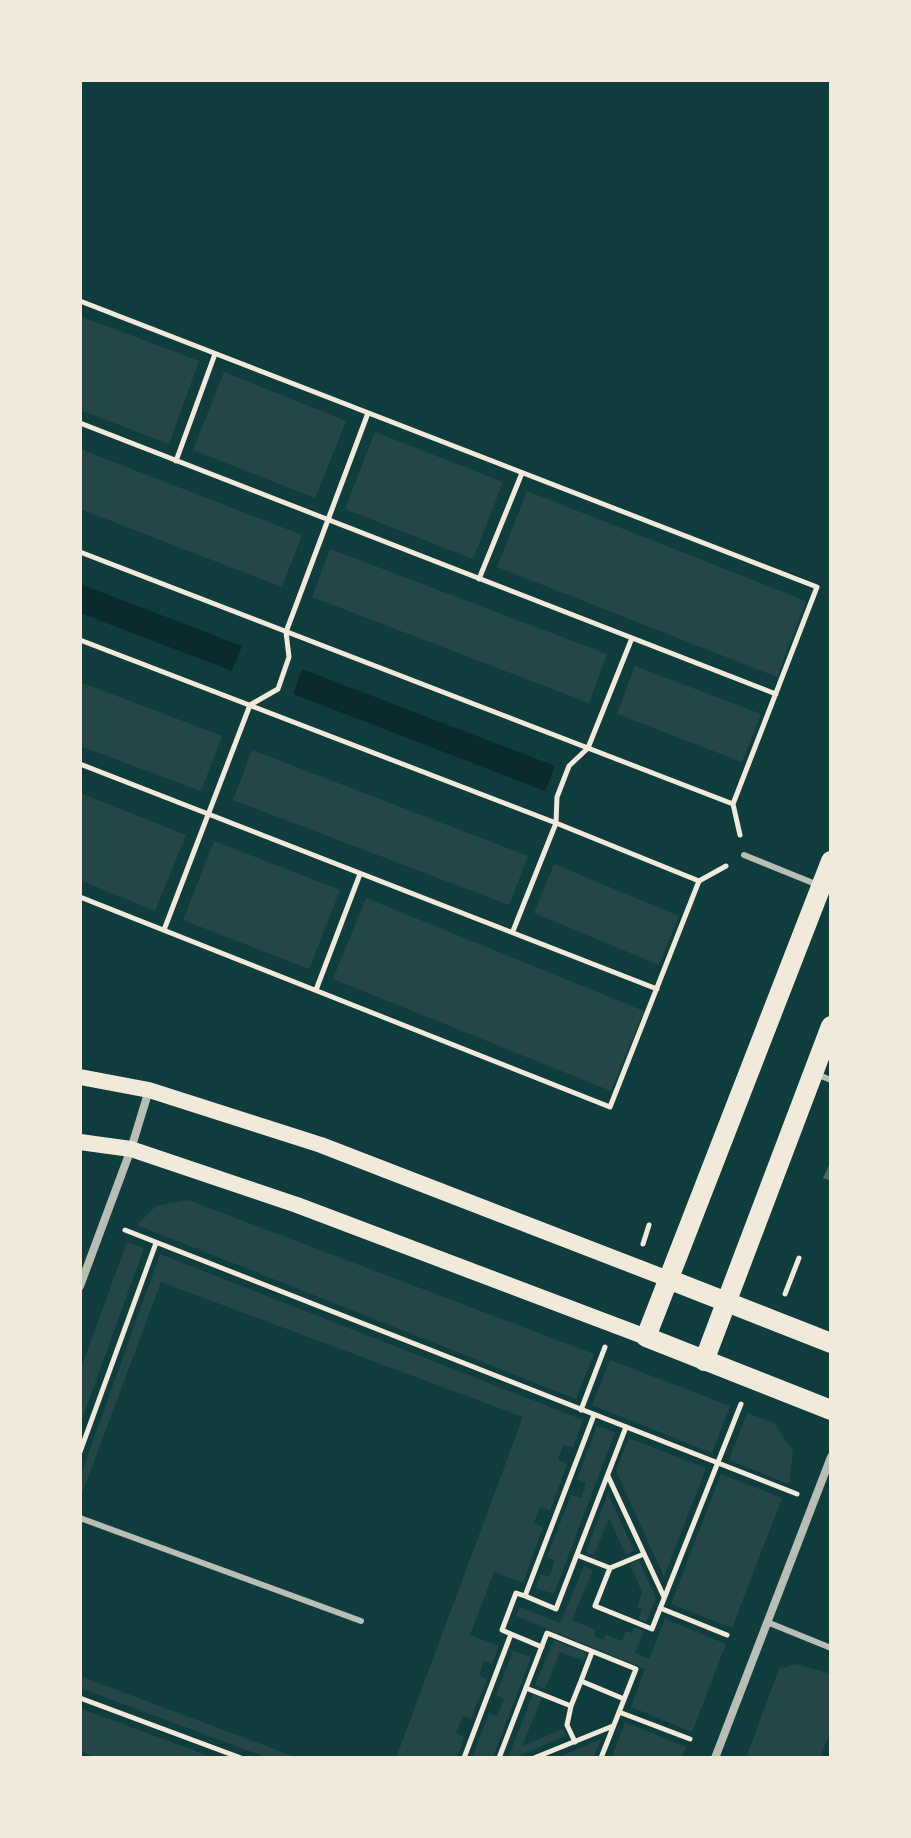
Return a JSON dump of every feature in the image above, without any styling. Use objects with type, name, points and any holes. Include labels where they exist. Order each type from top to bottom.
[{"type":"main road","points":[[646,1337],[831,861]]},
{"type":"main road","points":[[704,1361],[822,1076],[831,1026]]},
{"type":"main road","points":[[80,1077],[149,1090],[321,1145],[831,1343]]},
{"type":"main road","points":[[80,1142],[131,1149],[297,1205],[831,1410]]},
{"type":"street","points":[[80,1286],[131,1149],[149,1090]]},
{"type":"street","points":[[715,1758],[831,1457]]},
{"type":"lane","points":[[744,855],[821,886]]},
{"type":"lane","points":[[80,1518],[361,1621]]},
{"type":"lane","points":[[767,1622],[831,1648]]},
{"type":"path","points":[[80,301],[817,587],[733,804],[744,855],[699,881],[610,1107],[80,897]]},
{"type":"path","points":[[176,461],[215,354]]},
{"type":"path","points":[[164,930],[250,705],[278,689],[289,657],[286,632],[368,413]]},
{"type":"path","points":[[80,423],[777,694]]},
{"type":"path","points":[[479,579],[522,473]]},
{"type":"path","points":[[80,552],[733,804]]},
{"type":"path","points":[[513,931],[556,823],[557,797],[569,766],[588,748],[632,638]]},
{"type":"path","points":[[80,640],[699,881]]},
{"type":"path","points":[[80,764],[657,989]]},
{"type":"path","points":[[316,990],[360,874]]},
{"type":"path","points":[[104,1221],[814,1501]]},
{"type":"path","points":[[80,1452],[156,1243]]},
{"type":"path","points":[[774,1321],[799,1258]]},
{"type":"path","points":[[610,1568],[595,1606],[652,1629],[750,1379]]},
{"type":"path","points":[[525,1596],[594,1415]]},
{"type":"path","points":[[542,1647],[502,1630],[516,1593],[556,1609],[626,1427]]},
{"type":"path","points":[[607,1475],[664,1597]]},
{"type":"path","points":[[577,1555],[610,1568],[644,1554]]},
{"type":"path","points":[[660,1608],[727,1635]]},
{"type":"path","points":[[499,1758],[547,1633],[636,1669],[601,1758]]},
{"type":"path","points":[[464,1758],[511,1634]]},
{"type":"path","points":[[575,1742],[567,1725],[592,1652]]},
{"type":"path","points":[[581,1681],[624,1699]]},
{"type":"path","points":[[526,1688],[571,1706]]},
{"type":"path","points":[[80,1698],[241,1758]]},
{"type":"path","points":[[619,1712],[690,1739]]},
{"type":"path","points":[[534,1758],[614,1725]]},
{"type":"shaded area","points":[[80,316],[199,361],[169,444],[80,410]]},
{"type":"shaded area","points":[[224,372],[346,421],[315,498],[193,450]]},
{"type":"shaded area","points":[[375,432],[503,482],[473,559],[345,509]]},
{"type":"shaded area","points":[[80,449],[302,535],[282,587],[80,509]]},
{"type":"shaded area","points":[[527,491],[806,601],[777,677],[497,567]]},
{"type":"shaded area","points":[[330,549],[607,654],[589,703],[312,597]]},
{"type":"shaded area","points":[[80,584],[242,646],[232,671],[80,613]]},
{"type":"shaded area","points":[[635,666],[761,714],[742,762],[617,714]]},
{"type":"shaded area","points":[[302,669],[555,766],[545,791],[293,694]]},
{"type":"shaded area","points":[[80,682],[222,736],[201,791],[80,746]]},
{"type":"shaded area","points":[[252,750],[528,856],[509,905],[233,800]]},
{"type":"shaded area","points":[[80,793],[186,835],[155,911],[80,880]]},
{"type":"shaded area","points":[[214,841],[340,890],[309,969],[183,920]]},
{"type":"shaded area","points":[[554,864],[679,916],[659,965],[534,913]]},
{"type":"shaded area","points":[[366,898],[644,1011],[611,1091],[333,979]]},
{"type":"shaded area","points":[[188,1200],[594,1354],[576,1399],[137,1225],[156,1206]]},
{"type":"shaded area","points":[[127,1242],[144,1248],[80,1425],[80,1371]]},
{"type":"shaded area","points":[[160,1254],[583,1420],[573,1448],[563,1445],[558,1460],[567,1464],[550,1511],[540,1507],[534,1523],[543,1527],[523,1583],[494,1572],[470,1635],[499,1646],[492,1664],[484,1661],[479,1675],[487,1679],[471,1719],[463,1716],[456,1733],[464,1737],[457,1758],[396,1758],[523,1417],[161,1282],[80,1499],[80,1477]]},
{"type":"shaded area","points":[[610,1360],[730,1406],[712,1453],[592,1405]]},
{"type":"shaded area","points":[[747,1413],[774,1423],[793,1451],[789,1484],[729,1460]]},
{"type":"shaded area","points":[[597,1426],[615,1432],[554,1594],[536,1588],[541,1574],[549,1577],[555,1561],[547,1557],[571,1495],[581,1498],[586,1483],[577,1479]]},
{"type":"shaded area","points":[[629,1438],[706,1468],[664,1577],[616,1471]]},
{"type":"shaded area","points":[[721,1474],[782,1498],[732,1628],[671,1604]]},
{"type":"shaded area","points":[[608,1493],[634,1551],[626,1555],[609,1518],[594,1555],[586,1552]]},
{"type":"shaded area","points":[[639,1560],[656,1598],[646,1622],[638,1619],[642,1609],[637,1607],[642,1592],[630,1564]]},
{"type":"shaded area","points":[[584,1566],[593,1570],[572,1620],[596,1630],[594,1636],[603,1640],[606,1635],[622,1641],[626,1631],[632,1633],[634,1628],[644,1631],[635,1653],[649,1659],[665,1619],[726,1644],[692,1732],[631,1707],[645,1669],[516,1616],[520,1607],[560,1623]]},
{"type":"shaded area","points":[[554,1640],[587,1653],[584,1661],[560,1652],[545,1689],[535,1685]]},
{"type":"shaded area","points":[[513,1651],[531,1657],[493,1758],[473,1755],[489,1713],[497,1716],[504,1699],[496,1695]]},
{"type":"shaded area","points":[[796,1664],[831,1674],[831,1729],[820,1758],[746,1758],[779,1669]]},
{"type":"shaded area","points":[[80,1676],[298,1758],[268,1758],[80,1688]]},
{"type":"shaded area","points":[[533,1694],[542,1698],[522,1746],[563,1729],[566,1736],[508,1758]]},
{"type":"shaded area","points":[[80,1708],[214,1758],[98,1758],[80,1751]]},
{"type":"shaded area","points":[[625,1722],[686,1747],[682,1758],[612,1758]]},
{"type":"shaded area","points":[[601,1739],[593,1758],[557,1758]]},
{"type":"building","points":[[831,1161],[831,1181],[823,1178]]}]
